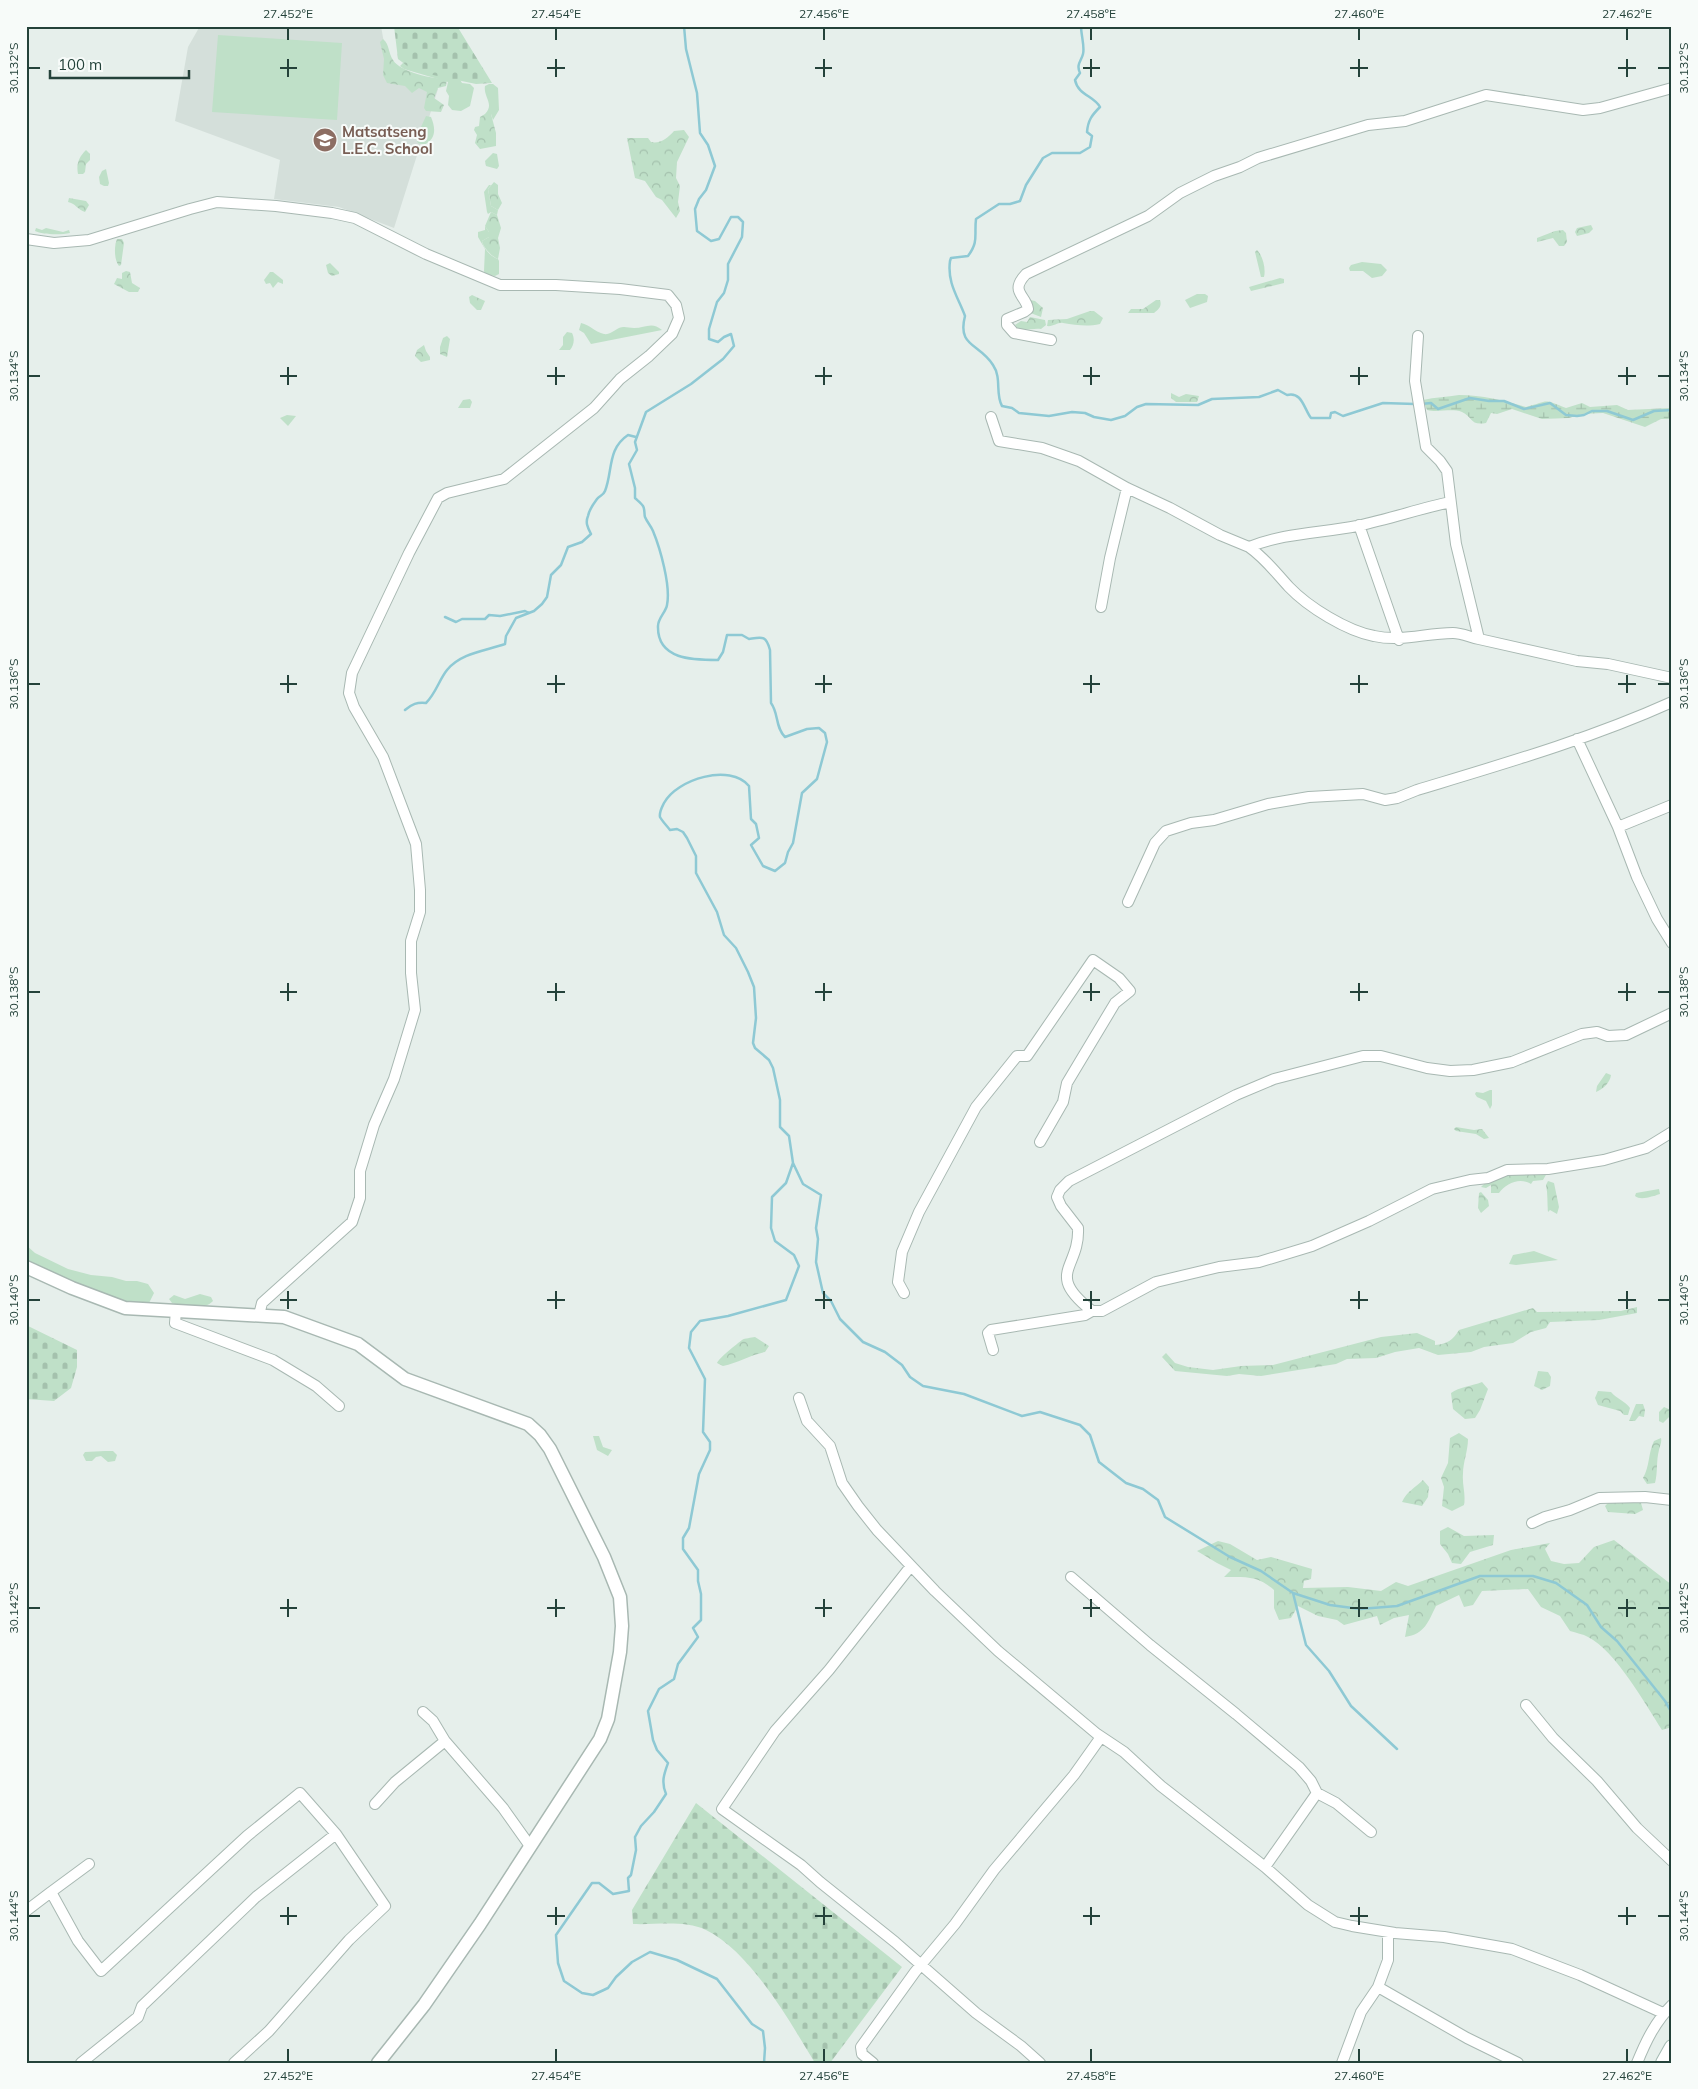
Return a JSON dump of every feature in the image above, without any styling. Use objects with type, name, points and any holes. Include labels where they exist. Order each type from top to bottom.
[{"type":"main road","points":[[1663,2063],[1672,2047]]},
{"type":"street","points":[[1052,340],[1014,333],[1007,325],[1007,319],[1024,312],[1028,308],[1019,290],[1020,280],[1026,274],[1148,216],[1180,193],[1214,176],[1240,167],[1258,158],[1368,125],[1405,121],[1486,95],[1583,110],[1600,108],[1672,88]]},
{"type":"street","points":[[26,239],[54,243],[89,240],[218,202],[276,206],[356,218],[426,254],[500,285],[556,285],[620,289],[668,295],[676,305],[679,318],[672,334],[649,356],[620,379],[594,408],[504,480],[446,493],[438,498],[409,553],[352,673],[349,693],[354,707],[382,758],[416,844],[420,912],[411,941],[411,973],[415,1010],[394,1079],[374,1125],[360,1171],[360,1198],[352,1222],[262,1303],[259,1315]]},
{"type":"street","points":[[1418,336],[1415,381],[1426,447],[1447,471],[1456,544],[1479,639]]},
{"type":"street","points":[[991,417],[999,441],[1042,448],[1079,461],[1127,488],[1170,508],[1220,535],[1249,547],[1258,553],[1290,588],[1343,626],[1372,636],[1399,640],[1455,633],[1577,661],[1608,664],[1672,678]]},
{"type":"street","points":[[1101,608],[1110,558],[1127,488]]},
{"type":"street","points":[[1249,547],[1269,539],[1359,525],[1450,502]]},
{"type":"street","points":[[1359,525],[1399,640]]},
{"type":"street","points":[[1128,902],[1155,843],[1166,831],[1190,823],[1214,820],[1268,804],[1309,797],[1363,794],[1385,800],[1397,798],[1577,739],[1634,719],[1672,702]]},
{"type":"street","points":[[1577,739],[1618,827],[1637,877],[1657,919],[1672,943]]},
{"type":"street","points":[[1618,827],[1672,805]]},
{"type":"street","points":[[904,1293],[898,1282],[902,1252],[919,1212],[976,1107],[1017,1056],[1027,1056],[1093,960],[1119,978],[1130,991],[1115,1003],[1067,1083],[1063,1102],[1040,1142]]},
{"type":"street","points":[[1092,1312],[1078,1300],[1070,1288],[1066,1274],[1077,1245],[1078,1228],[1061,1206],[1058,1197],[1060,1190],[1069,1181],[1236,1095],[1274,1079],[1363,1056],[1381,1056],[1427,1068],[1450,1071],[1494,1066],[1546,1049],[1582,1034],[1597,1032],[1608,1036],[1626,1036],[1672,1013]]},
{"type":"street","points":[[993,1350],[988,1333],[991,1330],[1085,1316],[1092,1312],[1102,1311],[1156,1282],[1219,1267],[1258,1262],[1312,1246],[1369,1221],[1432,1189],[1470,1180],[1488,1178],[1507,1170],[1548,1169],[1604,1160],[1646,1148],[1672,1132]]},
{"type":"street","points":[[26,1267],[72,1288],[126,1308],[284,1317],[358,1344],[405,1379],[528,1424],[550,1450],[604,1557],[620,1597],[622,1626],[620,1652],[608,1719],[600,1740],[480,1924],[424,2004],[378,2063]]},
{"type":"street","points":[[176,1312],[175,1323],[273,1360],[316,1386],[339,1406]]},
{"type":"street","points":[[799,1398],[807,1421],[830,1446],[842,1483],[877,1530],[935,1591],[998,1651],[1101,1737],[1124,1752],[1162,1786],[1264,1867],[1308,1905],[1335,1922],[1388,1932],[1444,1937],[1512,1949],[1580,1975],[1663,2013]]},
{"type":"street","points":[[1532,1523],[1599,1498],[1645,1497],[1672,1500]]},
{"type":"street","points":[[911,1566],[829,1670],[775,1731],[722,1809],[801,1865],[921,1965],[976,2014],[1021,2046],[1040,2063]]},
{"type":"street","points":[[1071,1576],[1150,1645],[1298,1767],[1311,1781],[1317,1793],[1336,1803],[1371,1832]]},
{"type":"street","points":[[1526,1705],[1553,1738],[1597,1781],[1637,1828],[1672,1861]]},
{"type":"street","points":[[423,1712],[433,1721],[445,1742],[503,1808],[530,1846]]},
{"type":"street","points":[[873,2063],[862,2054],[861,2047],[921,1965],[956,1924],[994,1870],[1074,1775],[1101,1737]]},
{"type":"street","points":[[375,1804],[394,1782],[445,1742]]},
{"type":"street","points":[[51,1892],[78,1941],[101,1971],[247,1836],[300,1793],[336,1834],[385,1906],[349,1940],[269,2031],[234,2063]]},
{"type":"street","points":[[1264,1867],[1317,1793]]},
{"type":"street","points":[[81,2063],[138,2017],[142,2006],[256,1897],[336,1834]]},
{"type":"street","points":[[26,1911],[89,1864]]},
{"type":"street","points":[[1342,2063],[1361,2012],[1378,1988],[1388,1960],[1388,1932]]},
{"type":"street","points":[[1378,1988],[1467,2038],[1518,2063]]},
{"type":"street","points":[[1637,2063],[1648,2036],[1663,2013],[1672,2005]]},
{"type":"shaded area","name":"Matsatseng L.E.C. School","points":[[200,26],[381,26],[388,66],[392,77],[438,89],[394,228],[339,207],[274,199],[280,160],[175,121],[188,47]]},
{"type":"green space","points":[[394,26],[457,26],[492,83],[476,84],[414,71],[398,59]]},
{"type":"green space","points":[[218,35],[342,43],[337,120],[212,112]]},
{"type":"green space","points":[[383,39],[393,60],[402,68],[434,78],[447,79],[446,86],[438,88],[434,98],[444,105],[441,112],[426,111],[424,108],[427,92],[419,88],[412,93],[405,86],[387,83],[383,75],[384,59],[380,42]]},
{"type":"green space","points":[[403,63],[459,78],[462,83],[470,84],[474,88],[470,106],[461,111],[452,110],[448,105],[449,96],[446,91],[448,82],[404,69],[400,66]]},
{"type":"green space","points":[[493,84],[498,88],[499,110],[493,120],[491,114],[485,114],[489,104],[485,86]]},
{"type":"green space","points":[[485,114],[491,114],[496,133],[496,146],[480,149],[475,143],[477,135],[474,130],[475,127],[479,126],[480,117]]},
{"type":"green space","points":[[426,116],[431,117],[434,133],[431,140],[424,145],[418,143],[416,138]]},
{"type":"green space","points":[[684,130],[689,137],[677,162],[676,178],[680,186],[678,202],[680,211],[676,218],[662,200],[656,197],[645,181],[635,178],[627,138],[648,138],[651,142],[658,142],[674,131]]},
{"type":"green space","points":[[86,150],[90,154],[90,160],[86,164],[85,172],[78,174],[77,167],[79,161]]},
{"type":"green space","points":[[493,153],[497,154],[499,166],[497,169],[486,166],[485,161]]},
{"type":"green space","points":[[106,169],[109,183],[108,186],[104,186],[100,184],[99,177],[102,171]]},
{"type":"green space","points":[[494,182],[498,185],[498,194],[502,203],[498,210],[491,206],[488,189]]},
{"type":"green space","points":[[491,185],[488,189],[491,206],[498,210],[497,215],[491,212],[488,214],[487,212],[484,192]]},
{"type":"green space","points":[[69,198],[86,201],[89,205],[85,212],[68,202]]},
{"type":"green space","points":[[491,212],[497,215],[501,228],[498,238],[500,248],[498,259],[488,252],[482,241],[489,237],[489,232],[485,226]]},
{"type":"green space","points":[[1591,225],[1593,229],[1589,233],[1577,236],[1575,232],[1577,228]]},
{"type":"green space","points":[[485,226],[489,232],[489,237],[482,241],[483,244],[488,252],[499,261],[499,274],[495,276],[485,274],[484,271],[485,249],[478,237],[478,232],[485,230]]},
{"type":"green space","points":[[36,228],[63,232],[69,230],[70,233],[43,233],[35,231]]},
{"type":"green space","points":[[1563,230],[1566,233],[1567,242],[1564,246],[1559,246],[1553,238],[1537,242],[1537,238]]},
{"type":"green space","points":[[117,239],[122,239],[124,243],[121,265],[119,266],[115,253]]},
{"type":"green space","points":[[1257,250],[1265,270],[1264,277],[1261,277],[1255,252]]},
{"type":"green space","points":[[1362,262],[1381,264],[1387,270],[1382,276],[1372,278],[1363,271],[1350,271],[1351,265]]},
{"type":"green space","points":[[330,263],[339,274],[332,276],[328,273],[326,265]]},
{"type":"green space","points":[[130,272],[132,283],[140,288],[138,292],[129,292],[114,284],[117,278],[122,279],[122,273]]},
{"type":"green space","points":[[270,272],[273,272],[283,280],[283,284],[278,282],[273,288],[270,283],[266,284],[264,280]]},
{"type":"green space","points":[[1280,278],[1284,279],[1284,283],[1251,291],[1249,287]]},
{"type":"green space","points":[[1197,294],[1208,296],[1207,302],[1190,308],[1185,300]]},
{"type":"green space","points":[[472,295],[485,301],[481,310],[477,310],[470,303],[469,297]]},
{"type":"green space","points":[[1030,300],[1035,301],[1043,308],[1041,317],[1028,312]]},
{"type":"green space","points":[[1156,300],[1160,300],[1161,304],[1154,313],[1128,313],[1131,309],[1143,309]]},
{"type":"green space","points":[[1094,311],[1103,318],[1100,324],[1086,326],[1061,323],[1047,326],[1048,320],[1067,319]]},
{"type":"green space","points":[[1030,317],[1045,320],[1046,325],[1041,329],[1024,330],[1018,329],[1015,325],[1021,321],[1027,322]]},
{"type":"green space","points":[[581,323],[604,334],[623,327],[634,328],[652,325],[662,330],[591,344],[584,333],[579,330]]},
{"type":"green space","points":[[567,332],[573,335],[572,346],[570,350],[559,350],[563,345],[563,337]]},
{"type":"green space","points":[[447,336],[450,339],[447,357],[440,354],[440,347],[443,338]]},
{"type":"green space","points":[[424,345],[430,360],[421,362],[415,356],[417,350]]},
{"type":"green space","points":[[1171,393],[1179,397],[1186,394],[1199,396],[1197,402],[1176,402],[1171,398]]},
{"type":"green space","points":[[1459,395],[1492,398],[1526,407],[1546,402],[1566,408],[1582,403],[1590,407],[1617,405],[1628,410],[1670,408],[1672,419],[1661,419],[1645,427],[1603,413],[1582,414],[1569,418],[1542,419],[1512,409],[1497,414],[1491,413],[1486,423],[1481,424],[1474,422],[1462,412],[1427,410],[1423,400]]},
{"type":"green space","points":[[470,399],[472,402],[470,408],[458,408],[463,400]]},
{"type":"green space","points":[[287,415],[296,416],[288,426],[280,418]]},
{"type":"green space","points":[[1606,1073],[1611,1075],[1608,1083],[1596,1092],[1597,1086]]},
{"type":"green space","points":[[1492,1090],[1492,1105],[1490,1109],[1486,1101],[1475,1094],[1476,1092],[1483,1093]]},
{"type":"green space","points":[[1456,1127],[1474,1130],[1482,1129],[1489,1138],[1484,1139],[1476,1134],[1456,1131],[1454,1129]]},
{"type":"green space","points":[[1547,1173],[1543,1180],[1533,1181],[1531,1184],[1522,1181],[1514,1182],[1505,1186],[1499,1193],[1491,1193],[1491,1185],[1486,1188],[1481,1187],[1494,1179],[1510,1175]]},
{"type":"green space","points":[[1548,1181],[1554,1183],[1559,1207],[1557,1214],[1550,1210],[1548,1212],[1546,1185]]},
{"type":"green space","points":[[1659,1189],[1660,1194],[1654,1196],[1644,1198],[1635,1196],[1636,1193]]},
{"type":"green space","points":[[1481,1192],[1488,1200],[1489,1206],[1481,1213],[1478,1208],[1479,1193]]},
{"type":"green space","points":[[26,1245],[35,1253],[68,1269],[91,1275],[148,1284],[154,1293],[149,1303],[131,1305],[97,1294],[26,1262]]},
{"type":"green space","points":[[1534,1251],[1558,1260],[1516,1265],[1509,1264],[1513,1255]]},
{"type":"green space","points":[[200,1294],[211,1297],[213,1301],[204,1306],[193,1307],[172,1303],[169,1299],[174,1295],[185,1299]]},
{"type":"green space","points":[[1637,1307],[1637,1313],[1599,1320],[1550,1322],[1546,1328],[1531,1332],[1513,1343],[1484,1347],[1471,1352],[1438,1355],[1419,1348],[1395,1352],[1376,1358],[1347,1359],[1336,1364],[1261,1376],[1239,1374],[1227,1376],[1175,1371],[1162,1357],[1166,1353],[1175,1363],[1188,1367],[1213,1370],[1241,1366],[1273,1365],[1381,1337],[1417,1333],[1435,1341],[1435,1345],[1449,1341],[1459,1330],[1533,1308],[1537,1312],[1621,1311]]},
{"type":"green space","points":[[26,1325],[77,1350],[77,1367],[71,1388],[54,1401],[26,1399]]},
{"type":"green space","points":[[755,1337],[769,1346],[765,1352],[723,1366],[717,1363],[742,1340]]},
{"type":"green space","points":[[1538,1371],[1548,1372],[1551,1377],[1550,1386],[1542,1390],[1534,1386]]},
{"type":"green space","points":[[1482,1382],[1488,1389],[1480,1410],[1475,1418],[1465,1419],[1453,1409],[1451,1393]]},
{"type":"green space","points":[[1598,1391],[1611,1392],[1626,1404],[1630,1408],[1628,1415],[1598,1405],[1595,1398]]},
{"type":"green space","points":[[1636,1404],[1643,1404],[1645,1410],[1644,1417],[1639,1416],[1635,1421],[1629,1421]]},
{"type":"green space","points":[[1664,1407],[1671,1410],[1672,1414],[1663,1423],[1659,1421],[1659,1412]]},
{"type":"green space","points":[[1459,1433],[1468,1439],[1463,1470],[1464,1505],[1452,1511],[1442,1506],[1444,1487],[1441,1478],[1448,1463],[1450,1438]]},
{"type":"green space","points":[[593,1436],[599,1436],[603,1447],[612,1450],[608,1456],[597,1450]]},
{"type":"green space","points":[[1661,1438],[1655,1483],[1647,1484],[1643,1478],[1652,1446],[1654,1441]]},
{"type":"green space","points":[[113,1451],[117,1455],[115,1461],[108,1462],[101,1456],[96,1457],[92,1461],[86,1461],[83,1455],[85,1452]]},
{"type":"green space","points":[[1423,1480],[1429,1487],[1428,1497],[1422,1506],[1402,1502],[1409,1492]]},
{"type":"green space","points":[[1610,1501],[1635,1501],[1641,1503],[1643,1510],[1635,1514],[1608,1512],[1605,1506]]},
{"type":"green space","points":[[1448,1527],[1464,1536],[1494,1535],[1493,1545],[1470,1552],[1461,1564],[1452,1563],[1440,1544],[1440,1531]]},
{"type":"green space","points":[[1614,1540],[1672,1585],[1672,1727],[1662,1730],[1639,1693],[1609,1654],[1588,1637],[1570,1631],[1560,1616],[1541,1607],[1528,1589],[1482,1591],[1473,1605],[1464,1607],[1459,1595],[1436,1606],[1428,1622],[1421,1630],[1405,1637],[1409,1615],[1394,1618],[1380,1625],[1377,1616],[1344,1625],[1337,1620],[1318,1616],[1298,1606],[1291,1618],[1279,1620],[1274,1608],[1274,1590],[1256,1579],[1224,1577],[1231,1570],[1197,1551],[1218,1541],[1230,1544],[1257,1560],[1271,1557],[1312,1569],[1311,1579],[1304,1581],[1303,1588],[1348,1587],[1381,1591],[1396,1582],[1408,1586],[1511,1550],[1550,1543],[1545,1549],[1551,1561],[1564,1564],[1579,1563],[1594,1547]]},
{"type":"green space","points":[[696,1803],[902,1967],[830,2063],[815,2063],[768,1989],[754,1971],[723,1940],[706,1930],[689,1925],[633,1924],[632,1910]]},
{"type":"waterway","points":[[684,26],[686,49],[697,93],[700,133],[708,145],[715,166],[706,190],[699,199],[695,209],[697,231],[711,241],[719,239],[731,217],[738,217],[743,222],[742,237],[728,264],[728,280],[724,293],[717,302],[709,329],[709,339],[718,342],[731,334],[734,346],[723,359],[691,384],[646,412],[635,442],[637,450],[629,464],[635,488],[635,498],[643,506],[645,517],[653,531],[662,557],[666,578],[668,597],[667,605],[658,623],[659,637],[663,646],[678,656],[708,660],[718,660],[723,652],[727,635],[742,635],[749,639],[765,639],[770,650],[771,703],[782,733],[785,737],[807,729],[819,728],[825,733],[827,742],[817,779],[802,793],[793,843],[785,863],[775,871],[763,866],[751,845],[759,838],[756,824],[751,819],[749,786],[740,779],[717,775],[692,781],[671,794],[664,803],[660,817],[670,830],[677,829],[683,832],[687,838],[696,856],[696,873],[717,912],[724,935],[736,948],[754,987],[756,1018],[753,1043],[755,1048],[769,1060],[773,1068],[780,1100],[780,1127],[789,1136],[793,1163],[803,1184],[821,1195],[816,1228],[818,1239],[816,1262],[823,1293],[831,1301],[840,1319],[863,1342],[885,1352],[902,1365],[910,1377],[923,1386],[964,1394],[1022,1416],[1040,1412],[1080,1425],[1090,1435],[1099,1462],[1126,1483],[1143,1489],[1158,1500],[1165,1517],[1230,1557],[1261,1571],[1293,1593],[1330,1605],[1360,1609],[1397,1606],[1480,1576],[1533,1576],[1556,1583],[1587,1605],[1601,1627],[1617,1641],[1665,1701],[1672,1713]]},
{"type":"waterway","points":[[1081,26],[1083,51],[1079,65],[1080,73],[1075,80],[1079,89],[1100,107],[1088,124],[1087,132],[1092,136],[1090,147],[1080,153],[1052,153],[1043,158],[1026,185],[1020,201],[1010,204],[999,204],[976,219],[975,242],[968,256],[951,258],[950,261],[950,276],[965,316],[964,334],[996,370],[1002,406],[1012,408],[1019,413],[1049,416],[1072,412],[1085,413],[1094,417],[1111,420],[1125,416],[1137,407],[1146,404],[1198,405],[1212,399],[1259,397],[1278,390],[1299,398],[1311,418],[1330,418],[1331,413],[1335,412],[1343,416],[1383,403],[1415,404]]},
{"type":"waterway","points":[[1421,404],[1431,403],[1438,409],[1470,398],[1504,401],[1524,409],[1550,403],[1566,415],[1577,416],[1592,411],[1607,411],[1633,420],[1654,411],[1672,410]]},
{"type":"waterway","points":[[405,710],[415,704],[426,703],[447,670],[459,660],[474,653],[505,644],[506,636],[516,618],[534,611],[542,604],[547,597],[551,575],[561,565],[568,547],[582,542],[591,534],[587,519],[592,507],[605,491],[617,447],[628,435],[636,437]]},
{"type":"waterway","points":[[445,617],[456,622],[462,619],[485,619],[489,615],[500,616],[525,611],[529,613]]},
{"type":"waterway","points":[[764,2063],[763,2031],[752,2024],[717,1979],[677,1960],[650,1952],[632,1962],[616,1977],[608,1988],[593,1995],[582,1993],[564,1981],[558,1963],[556,1935],[592,1883],[599,1883],[613,1894],[629,1891],[628,1878],[631,1875],[636,1850],[635,1837],[641,1826],[654,1812],[666,1794],[663,1782],[668,1763],[657,1750],[653,1740],[648,1711],[659,1689],[674,1679],[678,1664],[698,1637],[693,1628],[701,1620],[701,1594],[698,1570],[683,1549],[683,1538],[689,1528],[699,1474],[710,1450],[710,1442],[703,1432],[705,1379],[689,1348],[691,1332],[700,1321],[728,1316],[786,1300],[799,1266],[794,1255],[775,1241],[771,1228],[772,1197],[786,1183],[793,1163]]},
{"type":"waterway","points":[[1293,1593],[1306,1645],[1329,1671],[1351,1706],[1397,1749]]},
{"type":"place","name":"Matsatseng L.E.C. School","points":[[325,140]]}]
